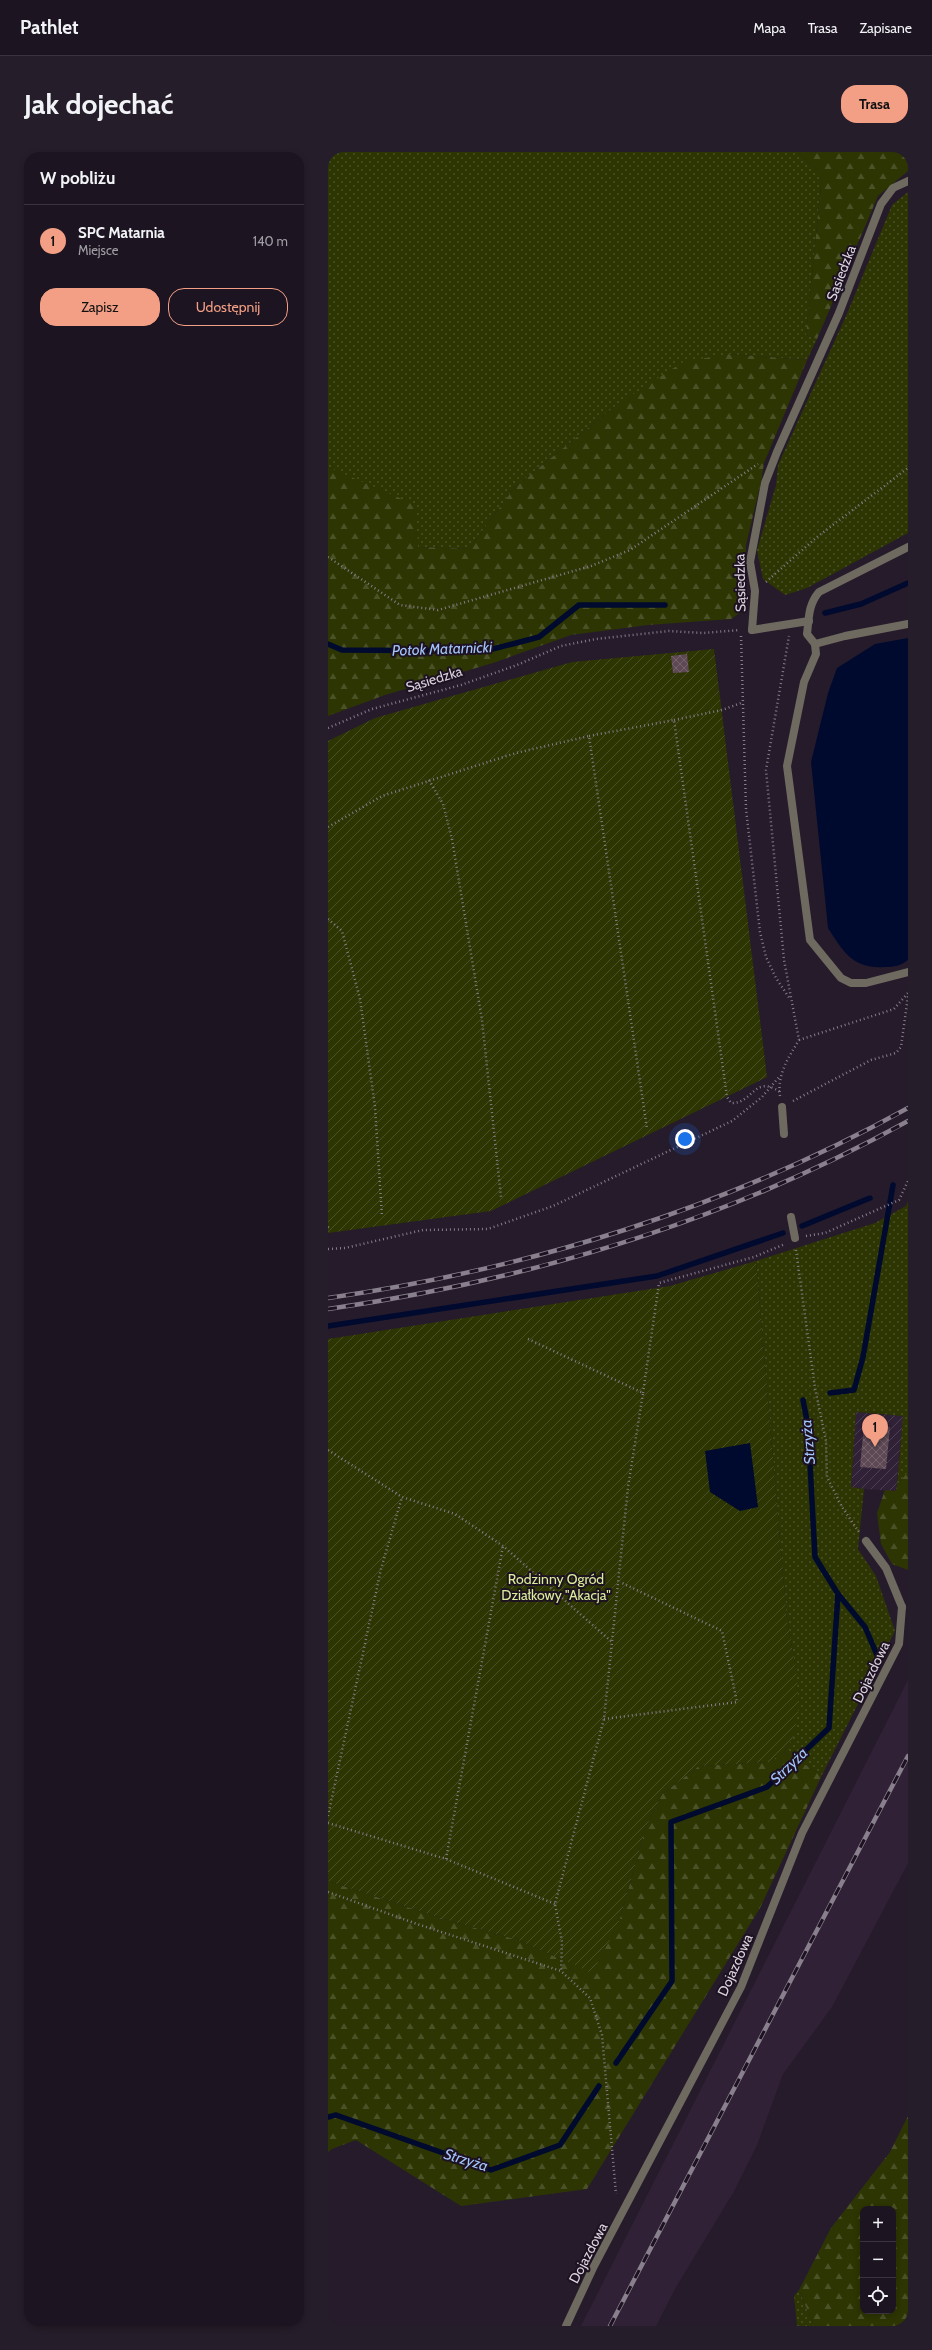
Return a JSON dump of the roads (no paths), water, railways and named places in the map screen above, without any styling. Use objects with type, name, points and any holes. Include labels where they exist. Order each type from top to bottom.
[{"type":"street","name":"Sąsiedzka","points":[[809,621],[752,630],[755,591],[750,562],[765,483],[777,452],[839,313],[881,204],[893,188],[908,181]]},
{"type":"street","points":[[908,547],[820,592],[809,609],[807,634],[815,644],[816,654],[804,682],[788,766],[810,940],[842,978],[851,983],[866,983],[908,972]]},
{"type":"street","points":[[815,644],[845,636],[908,624]]},
{"type":"street","points":[[782,1107],[784,1134]]},
{"type":"street","points":[[791,1217],[795,1238]]},
{"type":"street","name":"Dojazdowa","points":[[566,2326],[593,2268],[625,2211],[740,1987],[802,1833],[899,1644],[902,1607],[886,1568],[866,1541]]},
{"type":"water","points":[[908,638],[908,960],[900,965],[874,967],[857,962],[850,958],[828,928],[811,762],[828,693],[837,668],[875,644]]},
{"type":"water","points":[[750,1443],[758,1507],[740,1511],[710,1492],[705,1451]]},
{"type":"waterway","name":"Potok Matarnicki","points":[[825,613],[861,604],[908,583]]},
{"type":"waterway","name":"Potok Matarnicki","points":[[328,644],[342,650],[485,651],[539,637],[579,605],[665,605]]},
{"type":"waterway","name":"Strzyża","points":[[830,1393],[854,1390],[863,1357],[893,1185]]},
{"type":"waterway","points":[[802,1226],[870,1198]]},
{"type":"waterway","points":[[328,1326],[657,1276],[783,1233]]},
{"type":"waterway","name":"Strzyża","points":[[616,2063],[672,1981],[671,1822],[767,1787],[829,1728],[838,1594],[815,1557],[808,1426],[803,1400]]},
{"type":"waterway","points":[[838,1594],[865,1627],[880,1662]]},
{"type":"waterway","name":"Strzyża","points":[[328,2117],[336,2115],[491,2170],[560,2145],[599,2086]]},
{"type":"railway","points":[[328,1298],[404,1286],[479,1270],[553,1251],[627,1229],[699,1204],[770,1175],[840,1143],[908,1108]]},
{"type":"railway","points":[[328,1309],[404,1297],[479,1281],[553,1263],[627,1241],[699,1216],[770,1188],[840,1156],[908,1121]]},
{"type":"railway","points":[[610,2326],[908,1756]]},
{"type":"place","name":"SPC Matarnia","points":[[875,1447]]},
{"type":"park label","name":"Rodzinny Ogród Działkowy \"Akacja\"","points":[[556,1588]]}]
